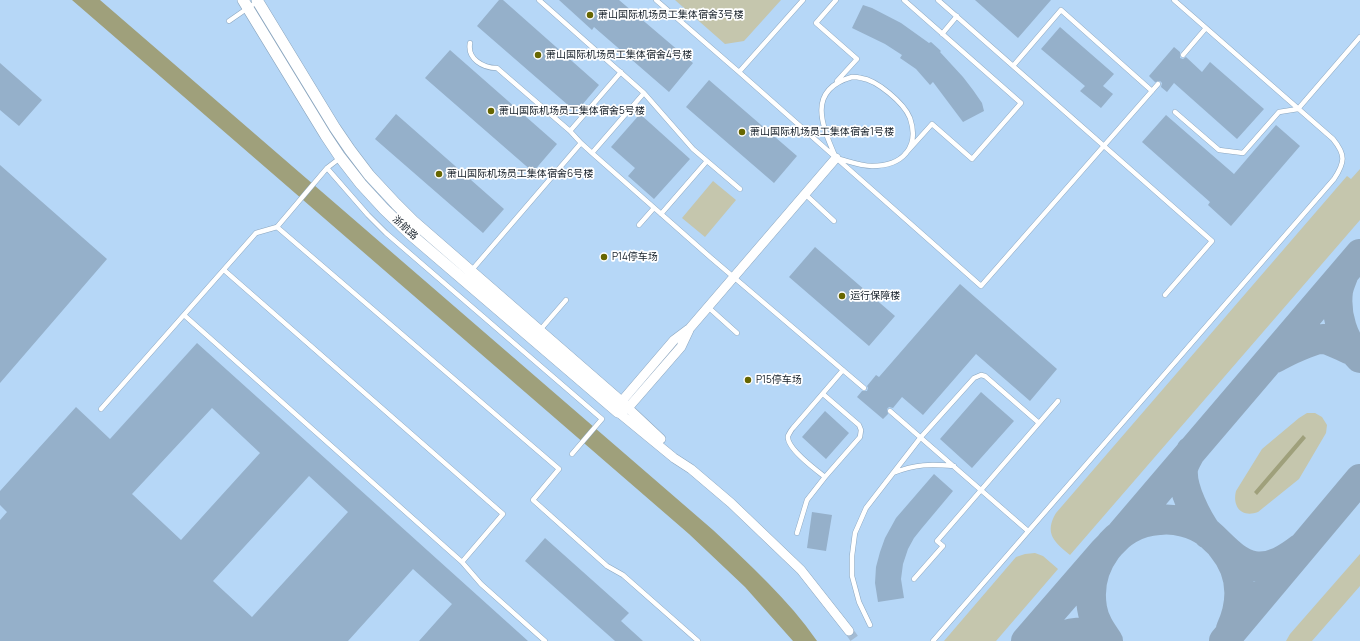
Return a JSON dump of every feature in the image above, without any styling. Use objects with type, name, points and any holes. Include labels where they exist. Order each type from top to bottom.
[{"type":"street","name":"浙航路","points":[[257,1],[335,128],[369,175],[396,204],[540,330],[623,407]]},
{"type":"street","name":"浙航路","points":[[245,4],[326,136],[340,157],[374,199],[409,233],[623,407]]},
{"type":"street","points":[[836,158],[690,328],[682,347],[623,407],[674,458],[690,469],[731,503],[801,570],[849,631]]},
{"type":"lane","points":[[538,0],[644,93],[693,149],[740,189]]},
{"type":"lane","points":[[656,0],[740,72],[981,286],[1158,84]]},
{"type":"lane","points":[[740,72],[803,0]]},
{"type":"lane","points":[[836,0],[816,23],[857,59],[832,87],[821,103],[821,113],[824,127],[836,158]]},
{"type":"lane","points":[[836,158],[872,166],[889,164],[899,160],[906,154],[932,124],[972,159],[1020,103],[904,0]]},
{"type":"lane","points":[[938,0],[1212,241],[1165,294]]},
{"type":"lane","points":[[933,641],[1334,179],[1342,167],[1343,154],[1333,139],[1174,0]]},
{"type":"lane","points":[[228,21],[245,4],[257,1]]},
{"type":"lane","points":[[1013,66],[1061,10],[1152,91]]},
{"type":"lane","points":[[942,34],[957,16]]},
{"type":"lane","points":[[1183,55],[1206,28]]},
{"type":"lane","points":[[1175,112],[1219,150],[1243,153],[1279,112],[1298,109],[1360,37]]},
{"type":"lane","points":[[470,43],[469,48],[476,61],[482,66],[497,68],[570,131],[592,153],[733,277],[864,388]]},
{"type":"lane","points":[[570,131],[621,72]]},
{"type":"lane","points":[[832,87],[842,80],[852,77],[862,78],[878,84],[901,104],[909,117],[913,131],[912,144],[906,154]]},
{"type":"lane","points":[[592,153],[644,93]]},
{"type":"lane","points":[[471,271],[581,143]]},
{"type":"lane","points":[[101,409],[256,233],[276,227],[327,168],[350,150]]},
{"type":"lane","points":[[661,214],[706,161]]},
{"type":"lane","points":[[327,168],[386,233],[602,419],[572,454]]},
{"type":"lane","points":[[805,194],[834,222]]},
{"type":"lane","points":[[639,226],[654,208]]},
{"type":"lane","points":[[276,227],[559,469],[533,500],[607,566],[623,575],[698,641]]},
{"type":"lane","points":[[224,270],[503,514],[462,562]]},
{"type":"lane","points":[[540,330],[566,300]]},
{"type":"lane","points":[[708,307],[737,333]]},
{"type":"lane","points":[[184,315],[462,562],[481,584],[545,641]]},
{"type":"lane","points":[[825,477],[795,451],[789,443],[788,436],[793,428],[843,370]]},
{"type":"lane","points":[[870,625],[859,602],[852,576],[852,556],[855,533],[866,508],[921,437],[974,378],[981,375],[985,376],[1039,423]]},
{"type":"lane","points":[[797,533],[807,500],[860,437],[861,430],[859,425],[823,394]]},
{"type":"lane","points":[[914,579],[943,546],[937,541],[1058,401]]},
{"type":"lane","points":[[890,411],[1028,531]]},
{"type":"lane","points":[[892,474],[908,467],[921,465],[936,464],[955,467]]},
{"type":"shaded area","points":[[0,0],[1360,0],[1360,641],[0,641]]},
{"type":"shaded area","points":[[72,0],[100,0],[713,530],[755,569],[794,611],[817,641],[793,641],[745,587],[689,534]]},
{"type":"shaded area","points":[[675,0],[781,0],[744,41],[725,44]]},
{"type":"shaded area","points":[[1360,169],[1360,220],[1070,555],[1059,546],[1052,537],[1052,520],[1056,513],[1347,176],[1351,179]]},
{"type":"shaded area","points":[[713,181],[736,200],[705,237],[682,218]]},
{"type":"shaded area","points":[[1307,413],[1315,413],[1322,417],[1327,425],[1326,433],[1299,479],[1258,512],[1247,514],[1240,510],[1236,502],[1236,491],[1262,449]]},
{"type":"shaded area","points":[[1303,435],[1306,438],[1257,495],[1254,492]]},
{"type":"shaded area","points":[[1035,553],[1043,556],[1058,569],[996,641],[944,641],[1016,557]]},
{"type":"shaded area","points":[[1360,554],[1360,586],[1312,641],[1286,641],[1290,634]]},
{"type":"building","name":"萧山国际机场员工集体宿舍4号楼","points":[[499,0],[503,0],[599,85],[576,112],[477,26]]},
{"type":"building","points":[[559,0],[619,0],[693,63],[669,92],[594,27],[592,30]]},
{"type":"building","points":[[975,0],[1051,0],[1018,38]]},
{"type":"building","points":[[863,5],[901,23],[929,43],[931,42],[941,51],[940,52],[973,90],[982,103],[984,111],[963,122],[933,82],[930,85],[916,69],[900,58],[902,55],[885,44],[852,28]]},
{"type":"building","points":[[1060,27],[1114,74],[1103,86],[1113,94],[1101,108],[1080,91],[1085,86],[1041,49]]},
{"type":"building","points":[[1174,47],[1180,52],[1180,58],[1183,59],[1186,57],[1202,72],[1210,62],[1264,109],[1237,139],[1174,83],[1167,92],[1161,87],[1162,83],[1160,81],[1155,82],[1149,76]]},
{"type":"building","name":"萧山国际机场员工集体宿舍5号楼","points":[[450,50],[557,144],[533,172],[425,78]]},
{"type":"building","points":[[0,63],[42,100],[19,126],[0,110]]},
{"type":"building","name":"萧山国际机场员工集体宿舍1号楼","points":[[709,80],[797,156],[774,183],[686,107]]},
{"type":"building","name":"萧山国际机场员工集体宿舍6号楼","points":[[396,114],[504,209],[483,233],[375,139]]},
{"type":"building","points":[[640,114],[690,159],[654,199],[628,176],[635,168],[611,147]]},
{"type":"building","points":[[1166,115],[1234,174],[1276,125],[1300,146],[1231,226],[1208,205],[1210,202],[1142,142]]},
{"type":"building","points":[[0,165],[107,259],[0,383]]},
{"type":"building","name":"运行保障楼","points":[[815,247],[895,316],[869,346],[789,277]]},
{"type":"building","points":[[960,284],[1057,369],[1030,401],[976,354],[923,415],[902,397],[893,408],[889,407],[887,409],[888,414],[883,419],[857,397],[862,391],[867,391],[867,386],[876,375],[879,377]]},
{"type":"building","points":[[197,343],[528,641],[419,641],[452,604],[413,569],[348,641],[0,641],[0,520],[7,512],[0,505],[0,491],[76,407],[110,439]],"holes":[[[212,408],[260,453],[181,540],[132,494]],[[309,476],[348,512],[252,617],[213,581]]]},
{"type":"building","points":[[981,392],[1014,421],[972,468],[940,439]]},
{"type":"building","points":[[825,411],[849,433],[826,459],[802,437]]},
{"type":"building","points":[[934,474],[953,491],[914,538],[908,549],[903,564],[901,579],[904,598],[878,602],[875,583],[876,567],[885,538],[896,518]]},
{"type":"building","points":[[812,512],[832,515],[826,551],[807,548]]},
{"type":"building","points":[[545,538],[629,613],[621,621],[643,641],[615,641],[525,561]]},
{"type":"taxiway","points":[[1026,641],[1104,551],[1121,534],[1360,254]]},
{"type":"taxiway","points":[[1344,273],[1338,291],[1337,300],[1339,318],[1349,344],[1360,358]]},
{"type":"taxiway","points":[[1275,358],[1285,352],[1319,339],[1331,341],[1353,351]]},
{"type":"taxiway","points":[[1191,451],[1185,462],[1183,477],[1187,494],[1199,520],[1208,534]]},
{"type":"taxiway","points":[[1224,641],[1360,479]]},
{"type":"taxiway","points":[[1108,641],[1098,626],[1093,613],[1091,592],[1093,577],[1106,549],[1129,529],[1143,523],[1159,520],[1184,522],[1203,529],[1229,553],[1241,561],[1254,566],[1267,566],[1279,562],[1301,548]]},
{"type":"taxiway","points":[[1222,547],[1234,566],[1238,576],[1238,607],[1231,629]]},
{"type":"taxiway","points":[[1050,641],[1065,635],[1077,633],[1089,634],[1104,641]]},
{"type":"tunnel","points":[[849,631],[856,641]]},
{"type":"place","name":"萧山国际机场员工集体宿舍3号楼","points":[[590,15]]},
{"type":"place","name":"萧山国际机场员工集体宿舍4号楼","points":[[538,55]]},
{"type":"place","name":"萧山国际机场员工集体宿舍5号楼","points":[[491,111]]},
{"type":"place","name":"萧山国际机场员工集体宿舍1号楼","points":[[742,132]]},
{"type":"place","name":"萧山国际机场员工集体宿舍6号楼","points":[[439,174]]},
{"type":"place","name":"P14停车场","points":[[604,257]]},
{"type":"place","name":"运行保障楼","points":[[842,296]]},
{"type":"place","name":"P15停车场","points":[[748,380]]}]
